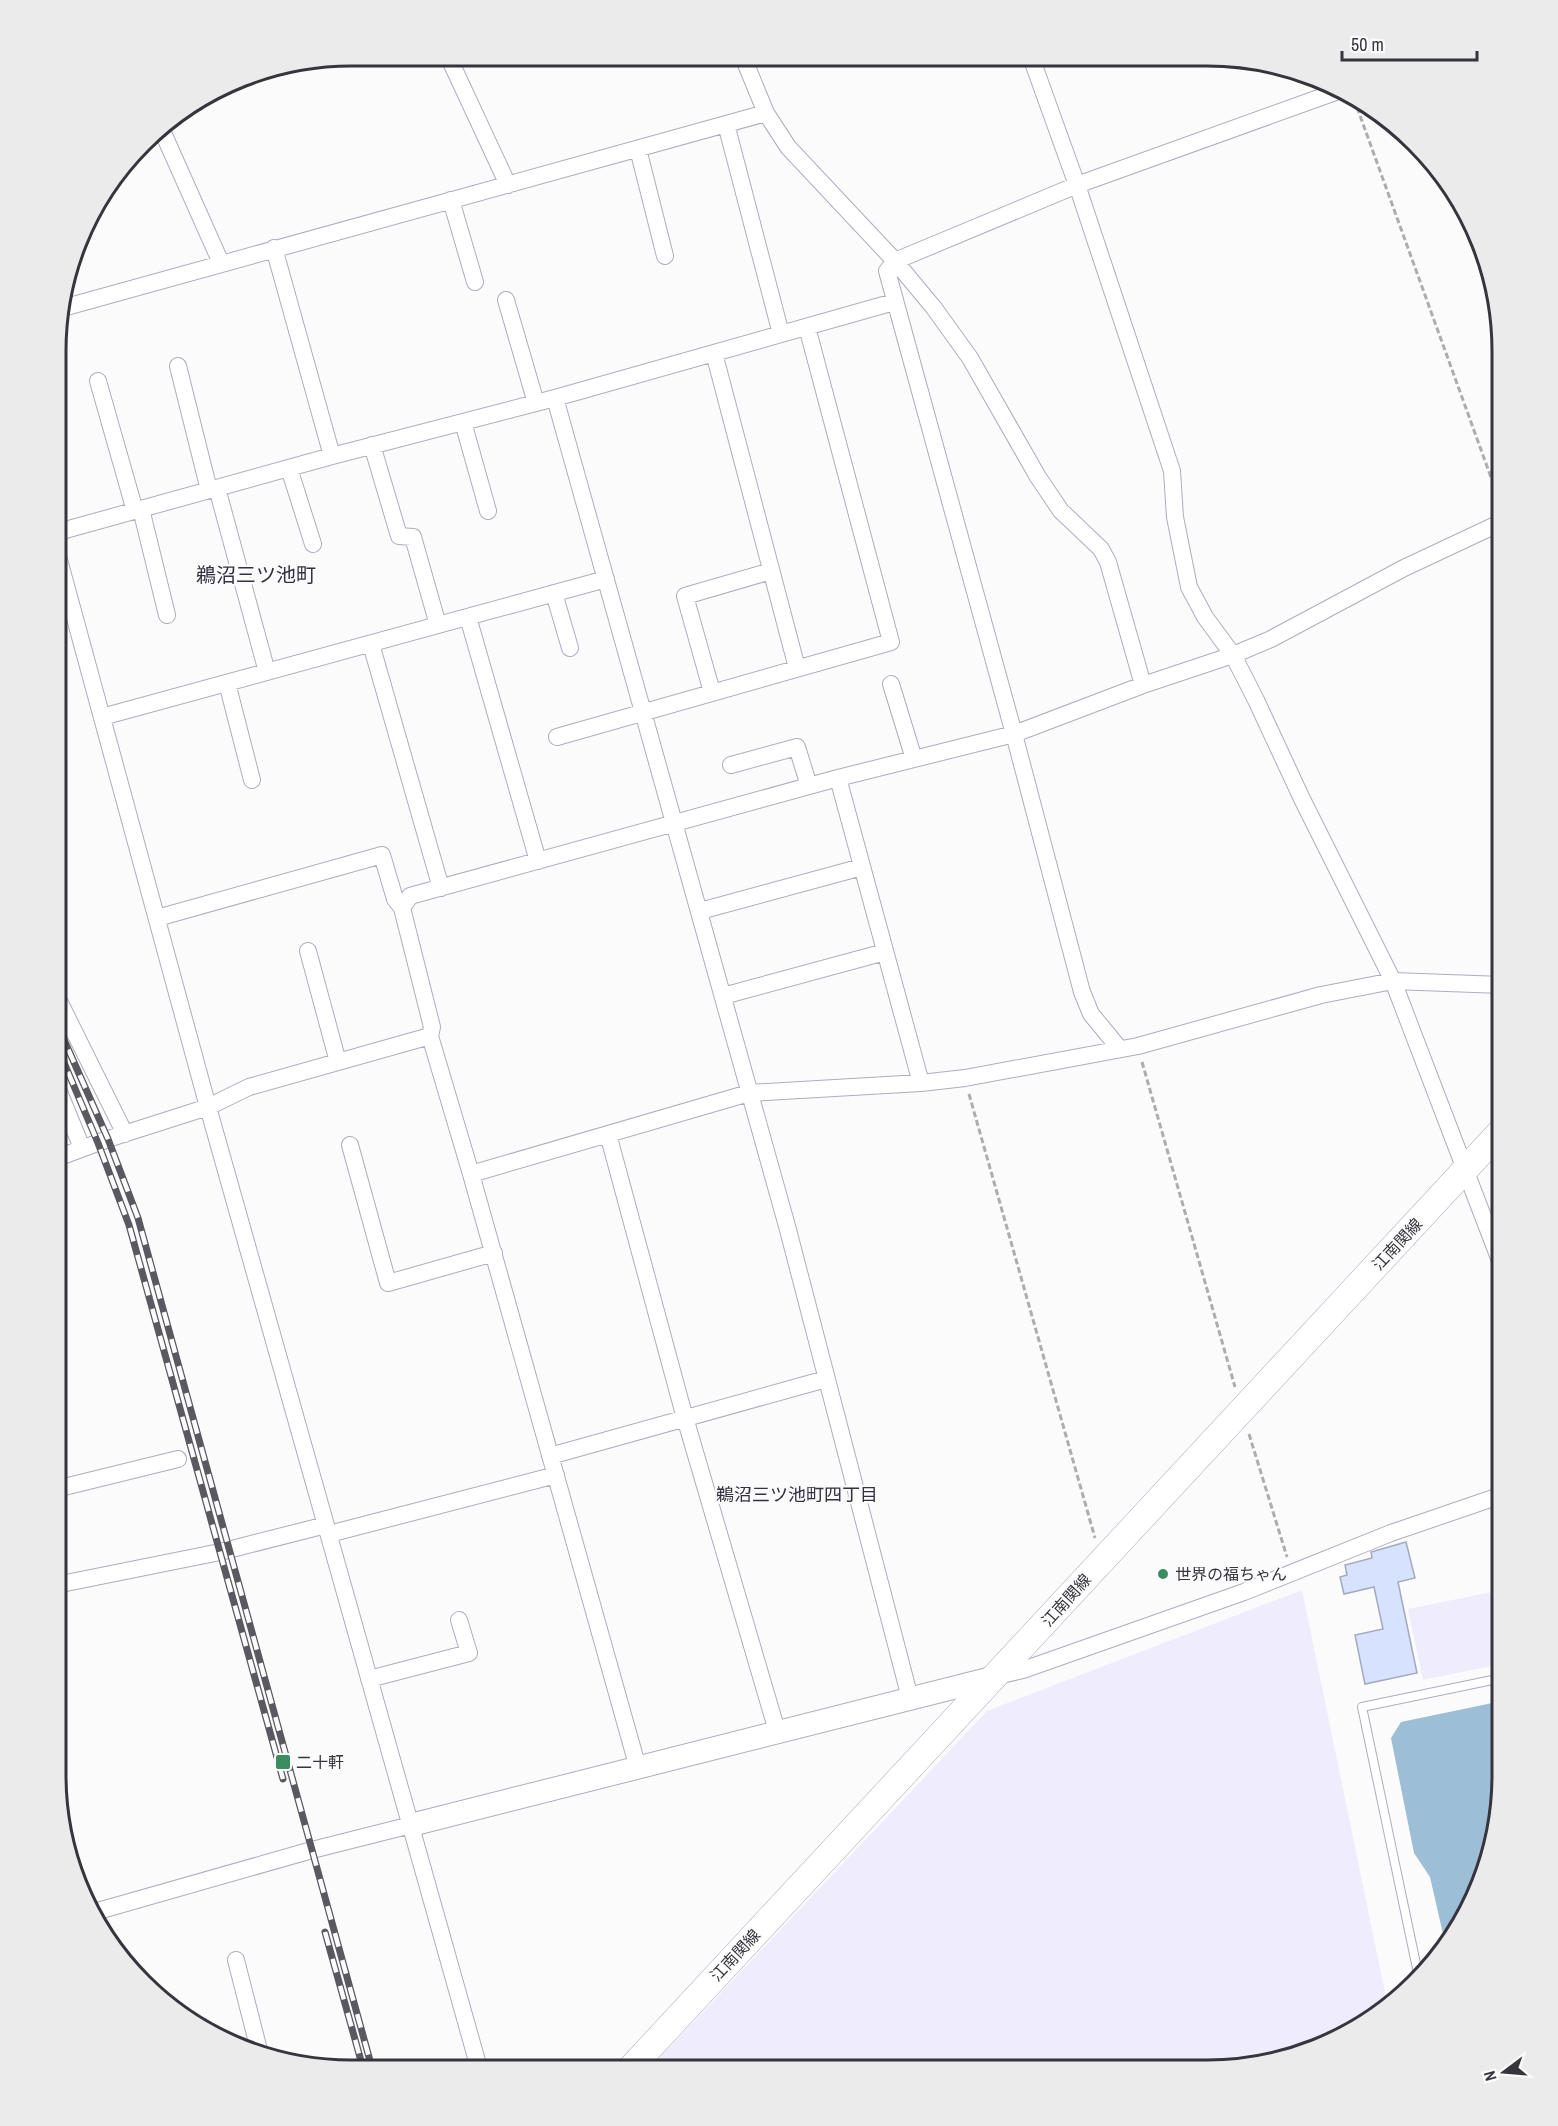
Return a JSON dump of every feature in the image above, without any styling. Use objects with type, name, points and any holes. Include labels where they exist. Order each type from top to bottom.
[{"type":"main road","name":"江南関線","points":[[638,2060],[1492,1141]]},
{"type":"street","points":[[453,66],[508,185]]},
{"type":"street","points":[[747,66],[765,113],[788,147],[895,261],[934,308],[970,358],[1038,477],[1061,511],[1101,549],[1108,562],[1143,685]]},
{"type":"street","points":[[1034,66],[1077,185],[1172,471],[1175,517],[1189,587],[1205,617],[1233,655],[1257,700],[1302,799],[1393,981],[1492,1239]]},
{"type":"street","points":[[1119,1048],[1091,1014],[1082,992],[887,271],[895,261],[1077,185],[1330,94]]},
{"type":"street","points":[[69,306],[765,113]]},
{"type":"street","points":[[726,124],[781,334]]},
{"type":"street","points":[[164,136],[221,263]]},
{"type":"street","points":[[638,149],[665,256]]},
{"type":"street","points":[[451,200],[475,282]]},
{"type":"street","points":[[274,248],[332,456]]},
{"type":"street","points":[[506,300],[536,403]]},
{"type":"street","points":[[66,530],[372,445],[555,398],[894,302]]},
{"type":"street","points":[[557,737],[891,642],[807,327]]},
{"type":"street","points":[[714,353],[797,669]]},
{"type":"street","points":[[178,366],[267,672]]},
{"type":"street","points":[[98,381],[138,510],[167,615]]},
{"type":"street","points":[[555,398],[787,1226],[910,1698]]},
{"type":"street","points":[[463,422],[488,511]]},
{"type":"street","points":[[372,445],[399,536],[413,537],[438,625]]},
{"type":"street","points":[[289,468],[313,544]]},
{"type":"street","points":[[402,908],[410,896],[838,778],[1014,734],[1143,685],[1233,655],[1270,639],[1404,568],[1492,527]]},
{"type":"street","points":[[712,692],[685,596],[771,572]]},
{"type":"street","points":[[102,717],[606,579]]},
{"type":"street","points":[[66,585],[208,1107],[477,2060]]},
{"type":"street","points":[[554,593],[570,648]]},
{"type":"street","points":[[468,617],[538,861]]},
{"type":"street","points":[[371,644],[441,888]]},
{"type":"street","points":[[227,683],[252,780]]},
{"type":"street","points":[[891,684],[914,759]]},
{"type":"street","points":[[730,765],[797,747],[809,786]]},
{"type":"street","points":[[838,778],[921,1083]]},
{"type":"street","points":[[157,918],[382,855],[395,899],[402,908],[432,1027],[430,1036],[494,1253],[638,1768]]},
{"type":"street","points":[[700,911],[862,867]]},
{"type":"street","points":[[308,951],[338,1062]]},
{"type":"street","points":[[723,996],[885,952]]},
{"type":"street","points":[[471,1174],[749,1093],[921,1083],[964,1078],[1138,1046],[1322,995],[1393,981],[1492,985]]},
{"type":"street","points":[[66,1015],[125,1134]]},
{"type":"street","points":[[66,1155],[208,1107],[249,1087],[430,1036]]},
{"type":"street","points":[[66,1109],[82,1149]]},
{"type":"street","points":[[609,1134],[685,1418],[777,1731]]},
{"type":"street","points":[[350,1145],[388,1283],[494,1253]]},
{"type":"street","points":[[550,1456],[826,1379]]},
{"type":"street","points":[[66,1487],[178,1459]]},
{"type":"street","points":[[66,1583],[327,1529],[556,1475]]},
{"type":"street","points":[[101,1911],[312,1850],[1023,1670],[1294,1573],[1391,1533],[1492,1498]]},
{"type":"street","points":[[369,1679],[469,1653],[459,1620]]},
{"type":"street","points":[[236,1960],[257,2044]]},
{"type":"lane","points":[[1417,1967],[1362,1707],[1492,1680]]},
{"type":"path","points":[[1358,110],[1492,482]]},
{"type":"path","points":[[1138,1046],[1242,1411],[1294,1573]]},
{"type":"path","points":[[964,1078],[1102,1561]]},
{"type":"shaded area","points":[[1302,1590],[1386,1996],[1333,2031],[1298,2045],[1244,2058],[1207,2060],[657,2060],[987,1711]]},
{"type":"shaded area","points":[[1492,1592],[1492,1666],[1423,1680],[1408,1609]]},
{"type":"water","points":[[1492,1703],[1492,1775],[1487,1830],[1477,1866],[1463,1901],[1443,1934],[1430,1877],[1414,1853],[1391,1738],[1401,1722]]},
{"type":"building","points":[[1406,1542],[1415,1578],[1398,1582],[1417,1673],[1365,1684],[1355,1635],[1383,1629],[1374,1587],[1344,1594],[1340,1577],[1347,1575],[1345,1565],[1372,1558],[1371,1552]]},
{"type":"railway","points":[[66,1044],[108,1139],[138,1218],[370,2060]]},
{"type":"railway","points":[[66,1067],[129,1225],[283,1779]]},
{"type":"railway","points":[[325,1932],[361,2060]]},
{"type":"place","name":"世界の福ちゃん","points":[[1163,1574]]},
{"type":"place","name":"二十軒","points":[[283,1762]]},
{"type":"district","name":"鵜沼三ツ池町","points":[[256,574]]},
{"type":"district","name":"鵜沼三ツ池町四丁目","points":[[797,1494]]}]
